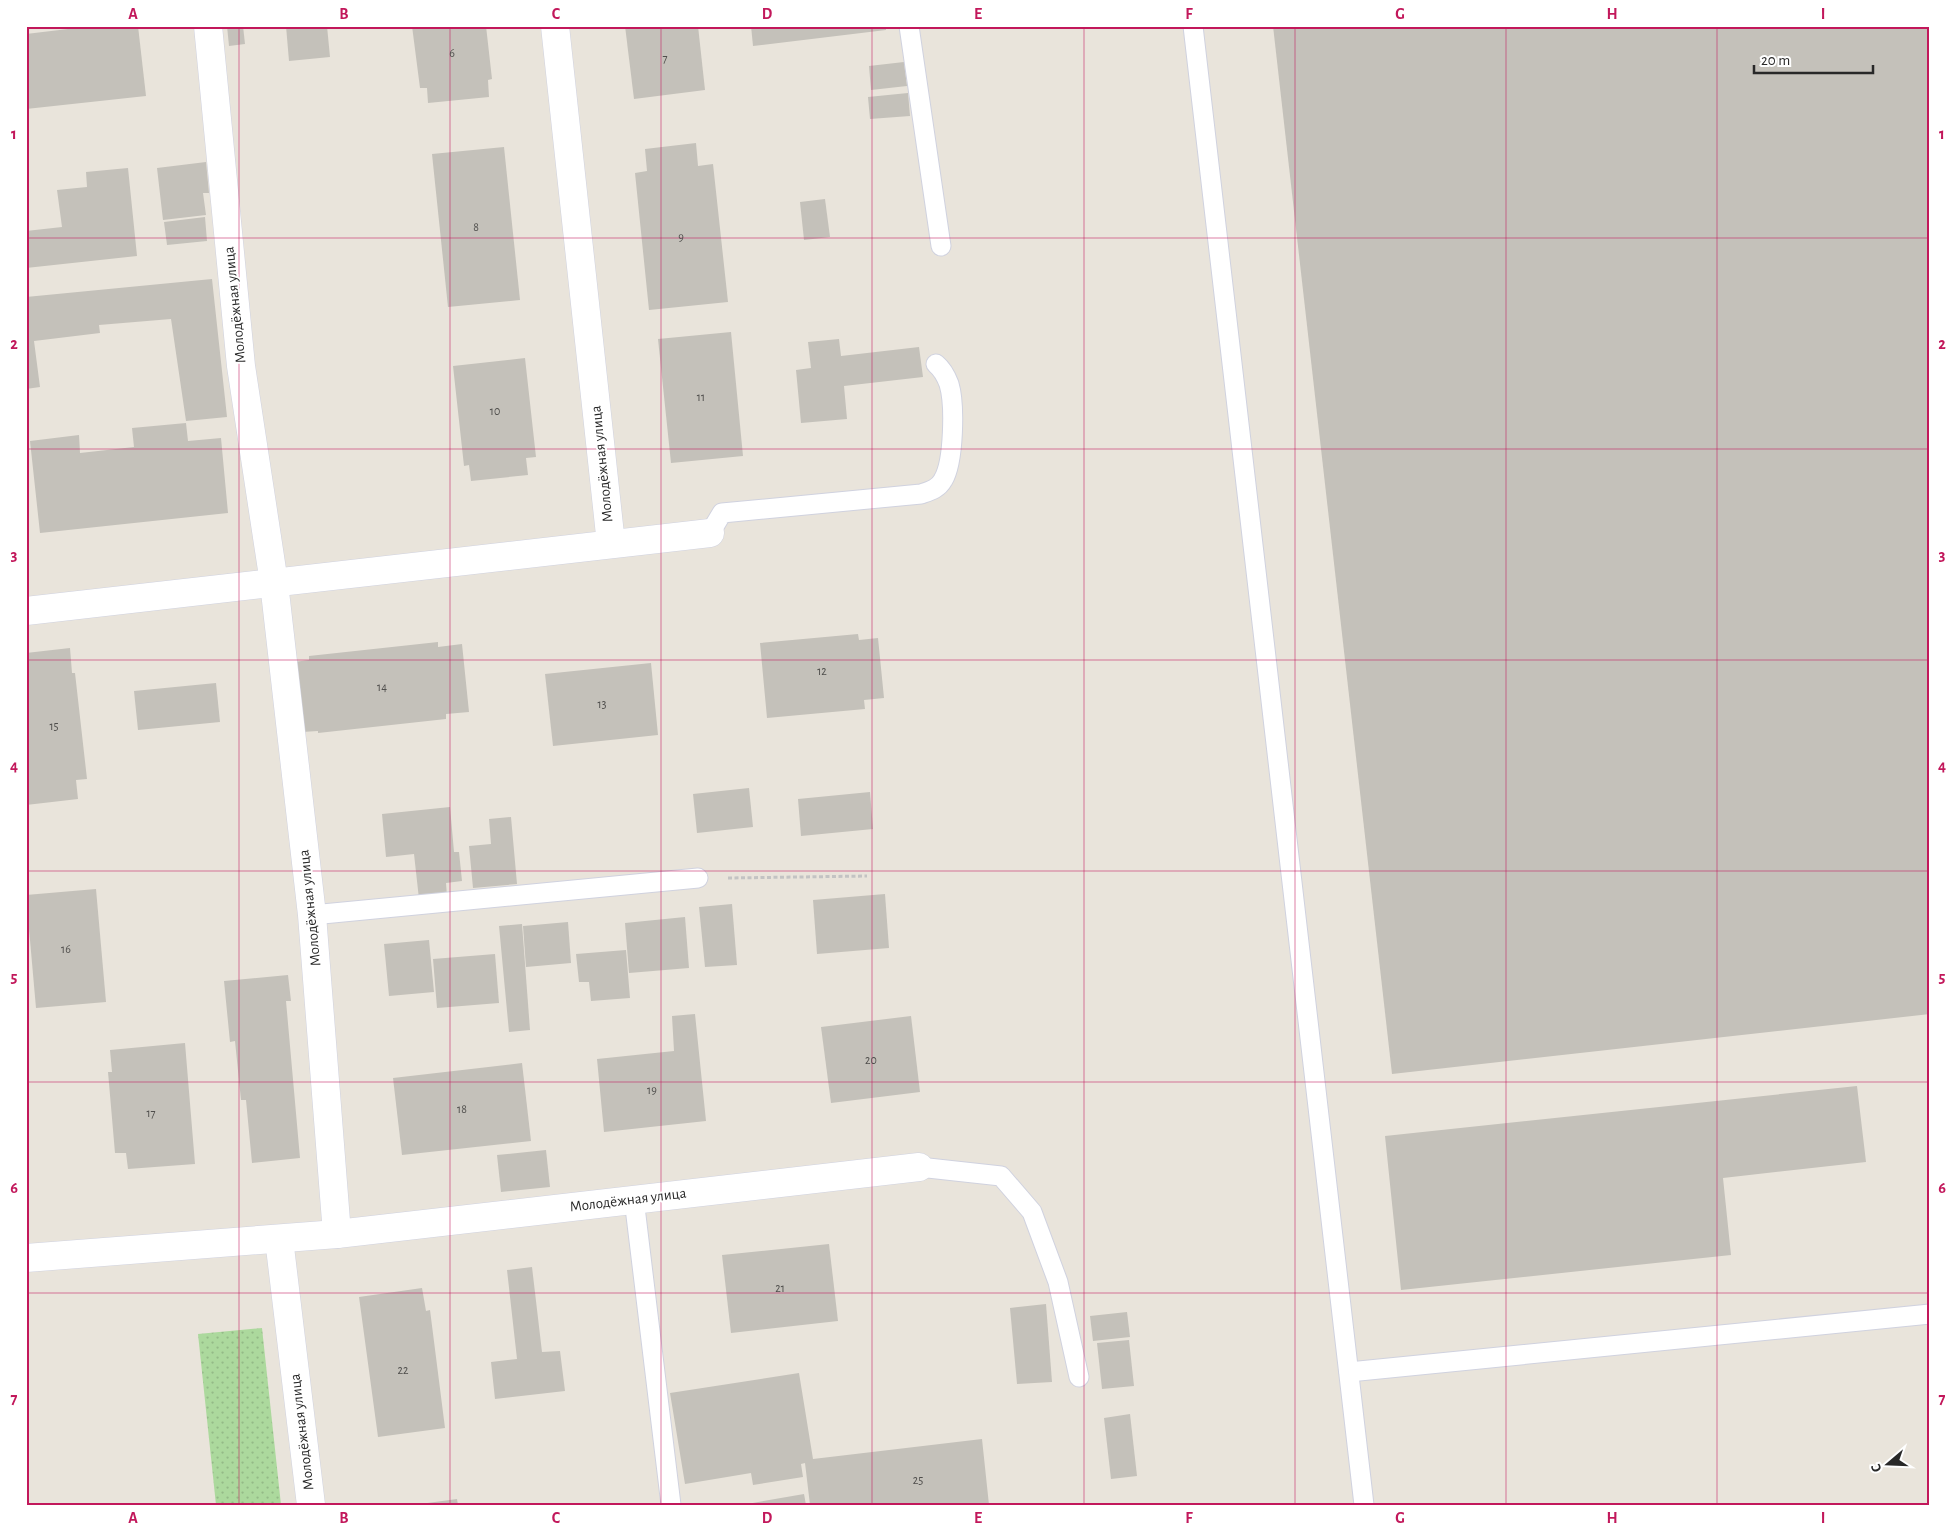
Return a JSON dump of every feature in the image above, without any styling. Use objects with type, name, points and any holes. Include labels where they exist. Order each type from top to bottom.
[{"type":"street","name":"Молодёжная улица","points":[[208,26],[241,366],[274,583],[312,915],[337,1234]]},
{"type":"street","name":"Молодёжная улица","points":[[555,26],[611,544]]},
{"type":"street","name":"Молодёжная улица","points":[[26,610],[710,533]]},
{"type":"street","name":"Молодёжная улица","points":[[26,1258],[337,1234],[919,1167]]},
{"type":"street","name":"Молодёжная улица","points":[[279,1239],[311,1505]]},
{"type":"lane","points":[[910,26],[941,246]]},
{"type":"lane","points":[[1193,26],[1364,1505]]},
{"type":"lane","points":[[710,533],[722,513],[921,494],[935,490],[943,481],[949,465],[952,432],[952,403],[949,384],[942,369],[936,364]]},
{"type":"lane","points":[[312,915],[698,878]]},
{"type":"lane","points":[[919,1167],[1001,1176],[1032,1212],[1058,1282],[1079,1377]]},
{"type":"lane","points":[[634,1199],[671,1505]]},
{"type":"lane","points":[[1349,1372],[1930,1314]]},
{"type":"path","points":[[698,878],[867,876]]},
{"type":"green space","points":[[262,1328],[281,1505],[216,1505],[198,1334]]},
{"type":"building","points":[[93,26],[138,26],[146,96],[26,109],[26,34]]},
{"type":"building","points":[[227,26],[243,26],[245,44],[229,46]]},
{"type":"building","points":[[286,26],[327,26],[330,57],[289,61]]},
{"type":"building","points":[[412,26],[486,26],[492,79],[488,80],[489,97],[428,103],[427,88],[420,88]]},
{"type":"building","points":[[625,26],[698,26],[705,90],[634,99]]},
{"type":"building","points":[[751,26],[886,26],[886,30],[753,46]]},
{"type":"building","points":[[1273,26],[1930,26],[1930,1014],[1392,1074]]},
{"type":"building","points":[[904,62],[907,86],[871,90],[869,66]]},
{"type":"building","points":[[908,93],[910,116],[870,119],[868,97]]},
{"type":"building","points":[[696,143],[698,166],[713,164],[728,302],[649,310],[635,173],[647,171],[645,149]]},
{"type":"building","points":[[504,147],[520,300],[448,307],[432,154]]},
{"type":"building","points":[[206,162],[209,193],[203,193],[206,215],[163,220],[157,168]]},
{"type":"building","points":[[128,168],[137,256],[26,268],[26,231],[62,227],[57,190],[87,187],[86,172]]},
{"type":"building","points":[[825,199],[830,237],[804,240],[800,202]]},
{"type":"building","points":[[205,217],[207,241],[167,245],[164,222]]},
{"type":"building","points":[[212,279],[227,417],[186,421],[171,319],[99,325],[100,333],[34,341],[40,387],[26,389],[26,297]]},
{"type":"building","points":[[731,332],[743,456],[671,463],[658,339]]},
{"type":"building","points":[[839,339],[841,356],[919,347],[923,377],[844,386],[847,419],[801,423],[796,370],[811,368],[808,342]]},
{"type":"building","points":[[525,358],[536,457],[526,458],[528,475],[471,481],[469,465],[464,466],[453,366]]},
{"type":"building","points":[[186,423],[188,441],[221,438],[228,513],[40,533],[30,441],[79,435],[80,453],[134,447],[132,428]]},
{"type":"building","points":[[858,634],[859,640],[878,638],[884,698],[864,700],[865,709],[767,718],[760,643]]},
{"type":"building","points":[[438,642],[438,647],[462,644],[469,712],[446,714],[446,719],[318,733],[318,731],[302,732],[294,662],[309,660],[309,656]]},
{"type":"building","points":[[70,648],[72,673],[75,673],[87,779],[76,780],[78,799],[26,805],[26,653]]},
{"type":"building","points":[[651,663],[658,735],[553,746],[545,674]]},
{"type":"building","points":[[216,683],[220,722],[138,730],[134,691]]},
{"type":"building","points":[[749,788],[753,827],[697,833],[693,794]]},
{"type":"building","points":[[870,792],[873,829],[801,836],[798,799]]},
{"type":"building","points":[[450,807],[454,852],[459,852],[462,881],[446,883],[447,896],[419,899],[414,854],[386,857],[382,814]]},
{"type":"building","points":[[511,817],[517,884],[473,888],[469,846],[491,844],[489,819]]},
{"type":"building","points":[[96,889],[106,1002],[36,1008],[26,895]]},
{"type":"building","points":[[885,894],[889,948],[817,954],[813,900]]},
{"type":"building","points":[[732,904],[737,965],[705,967],[699,907]]},
{"type":"building","points":[[685,917],[689,968],[629,973],[625,923]]},
{"type":"building","points":[[568,922],[571,963],[526,967],[523,926]]},
{"type":"building","points":[[522,924],[530,1030],[509,1032],[499,926]]},
{"type":"building","points":[[429,940],[434,992],[389,996],[384,944]]},
{"type":"building","points":[[626,950],[630,998],[591,1001],[589,982],[579,982],[576,954]]},
{"type":"building","points":[[495,954],[499,1003],[437,1008],[433,959]]},
{"type":"building","points":[[288,975],[291,1001],[286,1001],[300,1158],[252,1163],[246,1100],[241,1100],[235,1041],[230,1042],[224,981]]},
{"type":"building","points":[[695,1014],[706,1121],[604,1132],[597,1059],[674,1051],[672,1016]]},
{"type":"building","points":[[911,1016],[920,1092],[831,1103],[821,1027]]},
{"type":"building","points":[[185,1043],[195,1164],[128,1169],[126,1153],[115,1153],[108,1072],[112,1072],[110,1050]]},
{"type":"building","points":[[522,1063],[531,1141],[402,1155],[393,1078]]},
{"type":"building","points":[[1857,1086],[1866,1162],[1723,1178],[1731,1255],[1401,1290],[1385,1136]]},
{"type":"building","points":[[546,1150],[550,1187],[501,1192],[497,1155]]},
{"type":"building","points":[[829,1244],[838,1321],[731,1333],[722,1255]]},
{"type":"building","points":[[532,1267],[542,1352],[560,1351],[565,1391],[495,1399],[491,1362],[517,1359],[507,1270]]},
{"type":"building","points":[[422,1288],[426,1311],[430,1310],[445,1428],[378,1437],[359,1297]]},
{"type":"building","points":[[1046,1304],[1052,1382],[1017,1384],[1010,1308]]},
{"type":"building","points":[[1127,1312],[1130,1337],[1093,1341],[1090,1316]]},
{"type":"building","points":[[1129,1340],[1134,1386],[1102,1389],[1097,1343]]},
{"type":"building","points":[[799,1373],[813,1459],[982,1439],[989,1505],[810,1505],[805,1463],[801,1464],[803,1477],[753,1485],[751,1473],[685,1484],[670,1393]]},
{"type":"building","points":[[1130,1414],[1137,1476],[1111,1479],[1104,1418]]},
{"type":"building","points":[[804,1494],[806,1505],[747,1504]]},
{"type":"building","points":[[457,1499],[458,1505],[420,1505],[420,1504]]}]
